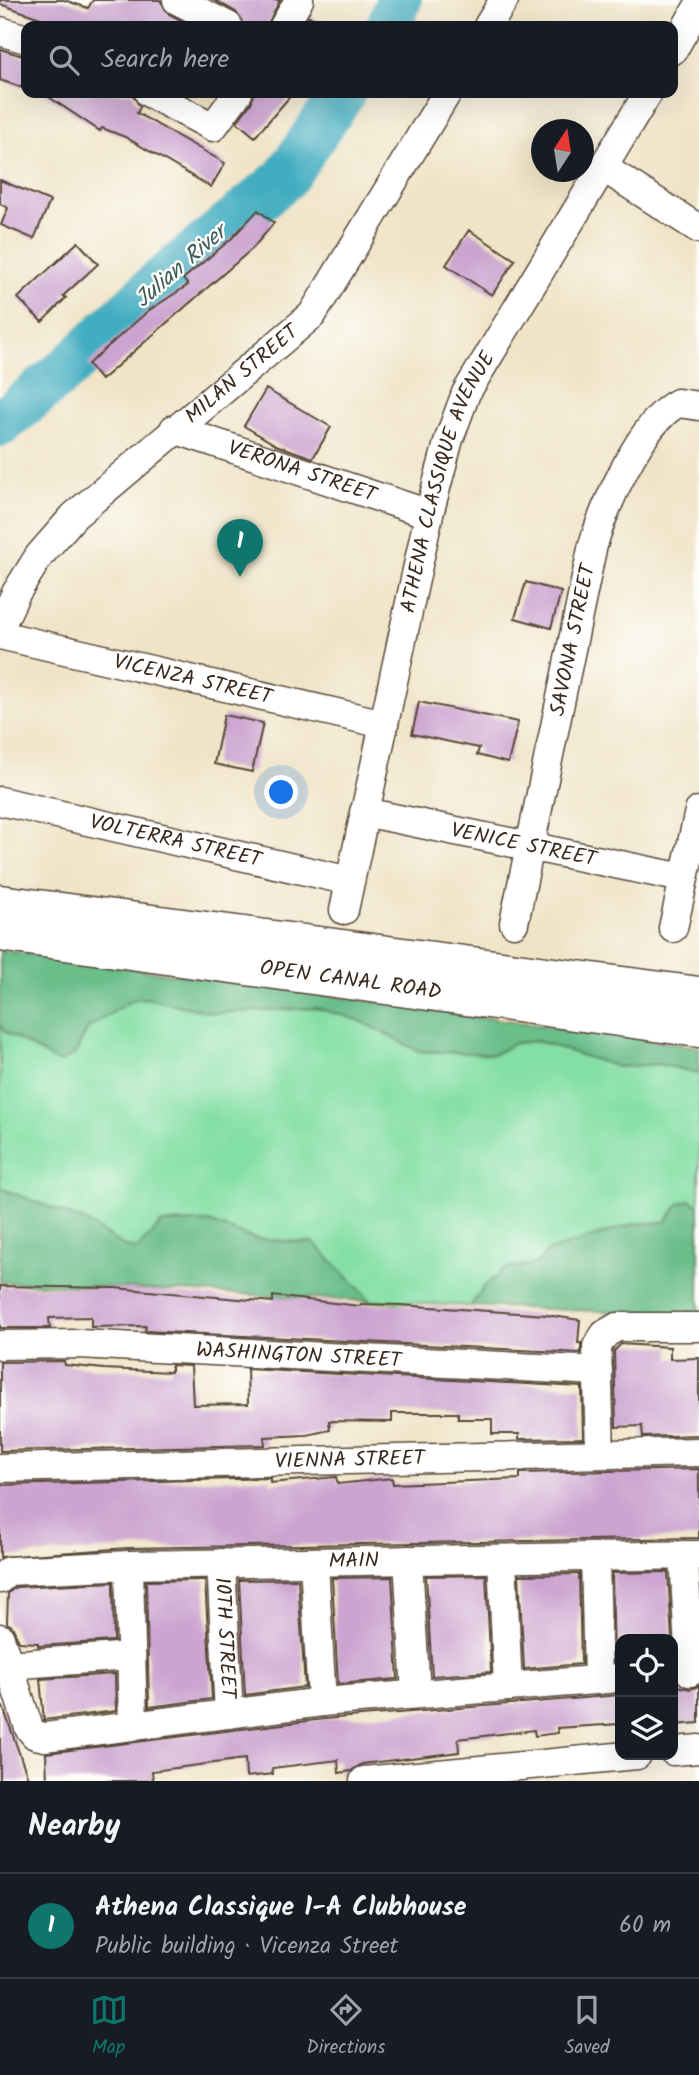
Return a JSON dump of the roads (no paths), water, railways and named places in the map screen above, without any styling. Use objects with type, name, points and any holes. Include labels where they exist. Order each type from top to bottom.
[{"type":"main road","name":"OPEN CANAL ROAD","points":[[0,904],[699,996]]},
{"type":"main road","name":"OPEN CANAL ROAD","points":[[0,932],[699,1028]]},
{"type":"street","points":[[177,0],[218,21]]},
{"type":"street","points":[[287,21],[299,0]]},
{"type":"street","points":[[491,21],[504,0]]},
{"type":"street","points":[[678,41],[699,5]]},
{"type":"street","points":[[0,31],[21,37]]},
{"type":"street","points":[[158,98],[213,127],[235,98]]},
{"type":"street","name":"MILAN STREET","points":[[0,627],[16,593],[39,556],[74,516],[312,315],[444,98]]},
{"type":"street","name":"ATHENA CLASSIQUE AVENUE","points":[[344,910],[429,514],[453,428],[466,393],[645,98]]},
{"type":"street","points":[[604,168],[699,229]]},
{"type":"street","name":"SAVONA STREET","points":[[514,923],[592,549],[604,509],[657,416],[678,403],[699,406]]},
{"type":"street","name":"VERONA STREET","points":[[174,429],[429,514]]},
{"type":"street","name":"VICENZA STREET","points":[[0,635],[384,724]]},
{"type":"street","name":"VOLTERRA STREET","points":[[0,800],[350,881]]},
{"type":"street","points":[[673,928],[699,811]]},
{"type":"street","name":"VENICE STREET","points":[[365,812],[684,878]]},
{"type":"street","points":[[600,1454],[597,1346],[605,1334],[617,1328],[699,1328]]},
{"type":"street","name":"WASHINGTON STREET","points":[[0,1345],[79,1344],[598,1371]]},
{"type":"street","name":"VIENNA STREET","points":[[0,1468],[699,1452]]},
{"type":"street","points":[[687,1673],[692,1555]]},
{"type":"street","name":"MAIN","points":[[5,1575],[129,1565],[692,1555]]},
{"type":"street","points":[[131,1656],[4,1652],[29,1728],[35,1735],[45,1737],[322,1702],[609,1679],[595,1557]]},
{"type":"street","points":[[502,1559],[508,1687]]},
{"type":"street","points":[[408,1560],[416,1694]]},
{"type":"street","points":[[314,1562],[322,1702]]},
{"type":"street","name":"10TH STREET","points":[[220,1563],[229,1714]]},
{"type":"street","points":[[129,1565],[133,1726]]},
{"type":"street","points":[[678,1751],[699,1749]]},
{"type":"street","points":[[364,1781],[489,1775],[622,1764]]},
{"type":"waterway","name":"Julian River","points":[[391,21],[399,0]]},
{"type":"waterway","name":"Julian River","points":[[0,424],[68,368],[156,285],[285,178],[340,98]]},
{"type":"place","name":"Athena Classique 1-A Clubhouse","points":[[240,577]]}]
